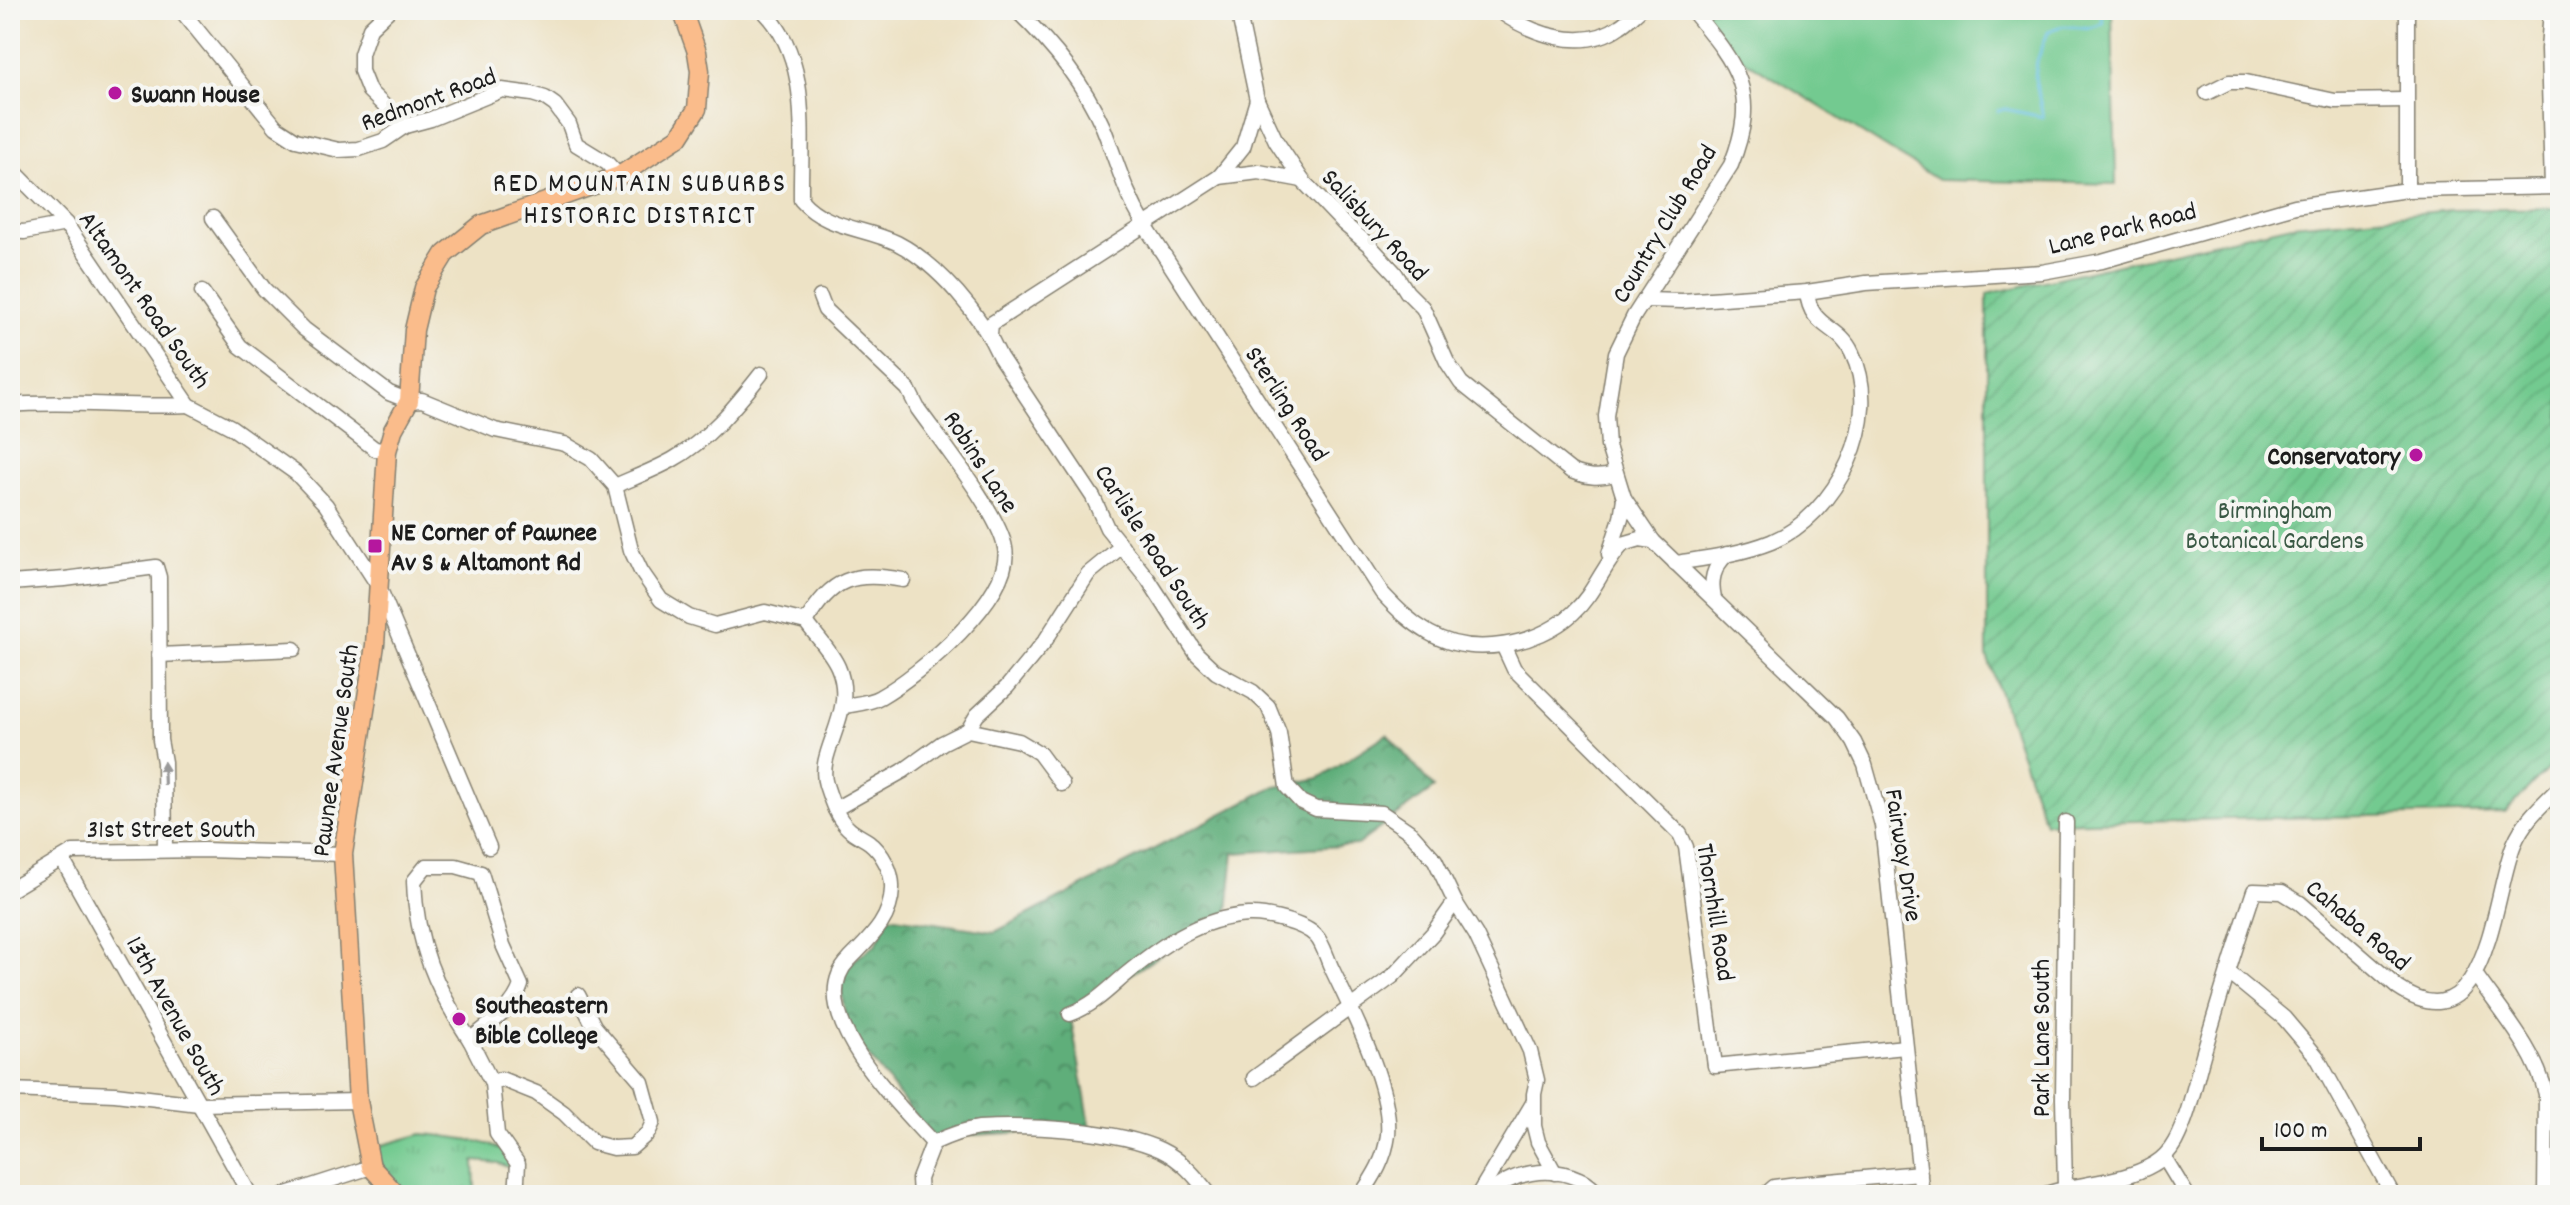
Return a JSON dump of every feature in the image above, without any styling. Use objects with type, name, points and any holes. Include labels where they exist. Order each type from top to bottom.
[{"type":"main road","points":[[409,401],[414,330],[424,288],[445,254],[481,225],[619,176],[679,137],[697,109],[700,71],[697,52],[682,10]]},
{"type":"main road","name":"Pawnee Avenue South","points":[[371,1167],[358,1101],[343,854],[375,645],[387,451],[393,430],[409,401]]},
{"type":"main road","points":[[371,1167],[397,1195]]},
{"type":"street","name":"Redmont Road","points":[[181,10],[276,127],[296,140],[339,150],[359,149],[383,141],[405,126],[431,119],[502,90],[532,94],[555,105],[569,124],[576,144],[607,163],[619,176]]},
{"type":"street","points":[[389,10],[370,28],[361,54],[361,71],[369,91],[405,126]]},
{"type":"street","name":"Carlisle Road South","points":[[763,10],[790,47],[800,89],[801,200],[812,213],[896,243],[935,269],[990,334],[1000,357],[1093,497],[1107,528],[1148,579],[1196,653],[1216,672],[1253,692],[1268,706],[1279,733],[1287,787],[1301,802],[1316,809],[1382,813],[1410,832],[1435,860],[1455,902],[1476,935],[1530,1051],[1537,1080],[1534,1126],[1538,1142],[1555,1173]]},
{"type":"street","name":"Sterling Road","points":[[1016,10],[1051,44],[1085,91],[1103,127],[1128,198],[1382,593],[1405,617],[1432,635],[1466,645],[1503,645],[1547,631],[1571,615],[1592,593],[1623,544],[1640,539],[1653,541]]},
{"type":"street","name":"Salisbury Road","points":[[1238,10],[1257,100],[1276,141],[1302,180],[1369,245],[1423,308],[1447,362],[1461,383],[1571,471],[1602,478],[1614,474]]},
{"type":"street","points":[[1498,10],[1532,30],[1557,38],[1587,38],[1618,28],[1639,10]]},
{"type":"street","name":"Country Club Road","points":[[1614,474],[1606,416],[1616,353],[1645,300],[1731,165],[1745,118],[1742,87],[1729,54],[1692,10]]},
{"type":"street","points":[[2407,10],[2407,190]]},
{"type":"street","points":[[2551,10],[2548,49],[2556,187]]},
{"type":"street","points":[[2207,93],[2229,82],[2246,82],[2335,101],[2406,100]]},
{"type":"street","points":[[990,334],[991,324],[1219,177],[1243,147],[1257,100]]},
{"type":"street","name":"Altamont Road South","points":[[10,167],[66,224],[189,405],[231,427],[296,473],[326,505],[379,587],[489,847]]},
{"type":"street","points":[[1219,177],[1259,172],[1302,180]]},
{"type":"street","name":"Lane Park Road","points":[[1645,300],[1682,301],[1807,292],[1866,283],[2042,272],[2102,261],[2295,206],[2407,190],[2556,187]]},
{"type":"street","points":[[213,218],[264,289],[304,329],[389,393],[409,401],[422,400],[495,430],[565,444],[591,459],[615,486],[631,550],[661,600],[689,617],[715,625],[765,612],[806,622],[838,668],[844,706],[826,760],[825,780],[835,809],[847,828],[871,843],[890,870],[892,889],[890,905],[874,937],[840,972],[835,988],[836,1006],[847,1033],[878,1081],[933,1143]]},
{"type":"street","points":[[10,231],[24,232],[66,224]]},
{"type":"street","points":[[202,292],[240,346],[375,449],[387,451]]},
{"type":"street","points":[[1675,563],[1771,542],[1793,530],[1813,513],[1842,476],[1852,457],[1860,427],[1863,396],[1859,372],[1851,350],[1834,331],[1814,317],[1808,307],[1807,292]]},
{"type":"street","name":"Robins Lane","points":[[820,297],[825,310],[908,389],[918,409],[997,524],[1006,550],[1004,572],[996,589],[960,632],[921,669],[877,699],[844,706]]},
{"type":"street","points":[[615,486],[671,460],[695,445],[738,404],[761,374]]},
{"type":"street","points":[[10,405],[59,401],[142,407],[189,405]]},
{"type":"street","name":"Fairway Drive","points":[[1614,474],[1624,498],[1653,541],[1837,718],[1865,765],[1882,825],[1922,1195]]},
{"type":"street","name":"Sterling Road","points":[[1604,570],[1621,518],[1624,498]]},
{"type":"street","points":[[835,809],[968,730],[977,715],[1007,687],[1045,641],[1088,574],[1122,546]]},
{"type":"street","points":[[1714,599],[1712,575],[1727,554]]},
{"type":"street","points":[[10,583],[156,567],[159,577],[165,850]]},
{"type":"street","points":[[806,622],[819,600],[833,586],[856,576],[876,575],[903,580]]},
{"type":"street","name":"Thornhill Road","points":[[1503,645],[1514,669],[1680,834],[1686,847],[1715,1066],[1905,1047]]},
{"type":"street","points":[[159,655],[294,649]]},
{"type":"street","points":[[968,730],[1019,741],[1039,753],[1062,784]]},
{"type":"street","name":"Cahaba Road","points":[[2164,1157],[2176,1140],[2254,891],[2282,892],[2300,903],[2415,1000],[2434,1003],[2452,998],[2466,988],[2475,974],[2513,846],[2524,824],[2560,787]]},
{"type":"street","name":"Park Lane South","points":[[2065,1187],[2066,822]]},
{"type":"street","name":"31st Street South","points":[[10,890],[73,852],[165,850],[343,854]]},
{"type":"street","name":"13th Avenue South","points":[[62,859],[250,1195]]},
{"type":"street","points":[[470,1040],[517,998],[521,985],[503,945],[481,873],[456,866],[426,866],[414,881],[415,913],[426,958],[446,1004],[497,1081],[497,1134],[518,1164],[515,1194]]},
{"type":"street","points":[[1254,1078],[1407,963],[1455,902]]},
{"type":"street","points":[[1070,1014],[1087,1007],[1158,948],[1195,927],[1248,915],[1288,920],[1316,935],[1350,1007],[1381,1085],[1388,1116],[1388,1134],[1382,1159],[1361,1195]]},
{"type":"street","points":[[2228,972],[2284,1018],[2317,1057],[2393,1195]]},
{"type":"street","points":[[2475,974],[2530,1055],[2542,1079],[2546,1094],[2545,1195]]},
{"type":"street","points":[[497,1081],[536,1093],[564,1113],[594,1143],[613,1148],[632,1147],[648,1133],[653,1122],[642,1082],[594,1026],[578,995]]},
{"type":"street","points":[[10,1090],[115,1094],[199,1104],[358,1101]]},
{"type":"street","points":[[1478,1195],[1534,1101]]},
{"type":"street","points":[[920,1195],[919,1179],[933,1143],[977,1128],[1060,1130],[1117,1137],[1161,1150],[1192,1171],[1210,1195]]},
{"type":"street","points":[[2043,1195],[2065,1187],[2123,1176],[2164,1157],[2187,1195]]},
{"type":"street","points":[[284,1195],[371,1167]]},
{"type":"street","points":[[1488,1195],[1497,1186],[1538,1172],[1580,1179],[1600,1195]]},
{"type":"street","points":[[1765,1195],[1774,1187],[1920,1173]]},
{"type":"green space","points":[[1698,10],[2112,10],[2116,184],[1938,180],[1732,52]]},
{"type":"green space","name":"Birmingham Botanical Gardens","points":[[2560,208],[2560,756],[2505,813],[2045,823],[1987,656],[1987,294],[2292,225],[2452,210]]},
{"type":"green space","points":[[1387,734],[1434,788],[1357,845],[1234,853],[1228,911],[1070,1014],[1091,1129],[932,1137],[847,1029],[840,981],[849,964],[876,944],[889,916],[995,932],[1271,788],[1319,778]]},
{"type":"green space","points":[[422,1134],[466,1139],[498,1148],[505,1154],[512,1169],[498,1163],[474,1161],[478,1195],[399,1195],[375,1147]]},
{"type":"waterway","points":[[1998,111],[2005,109],[2043,117],[2035,78],[2037,61],[2048,32],[2063,26],[2096,26],[2103,23],[2100,10]]},
{"type":"place","name":"Swann House","points":[[115,93]]},
{"type":"place","name":"Conservatory","points":[[2416,455]]},
{"type":"place","name":"NE Corner of Pawnee Av S & Altamont Rd","points":[[375,546]]},
{"type":"place","name":"Southeastern Bible College","points":[[459,1019]]},
{"type":"district","name":"RED MOUNTAIN SUBURBS HISTORIC DISTRICT","points":[[640,197]]}]
